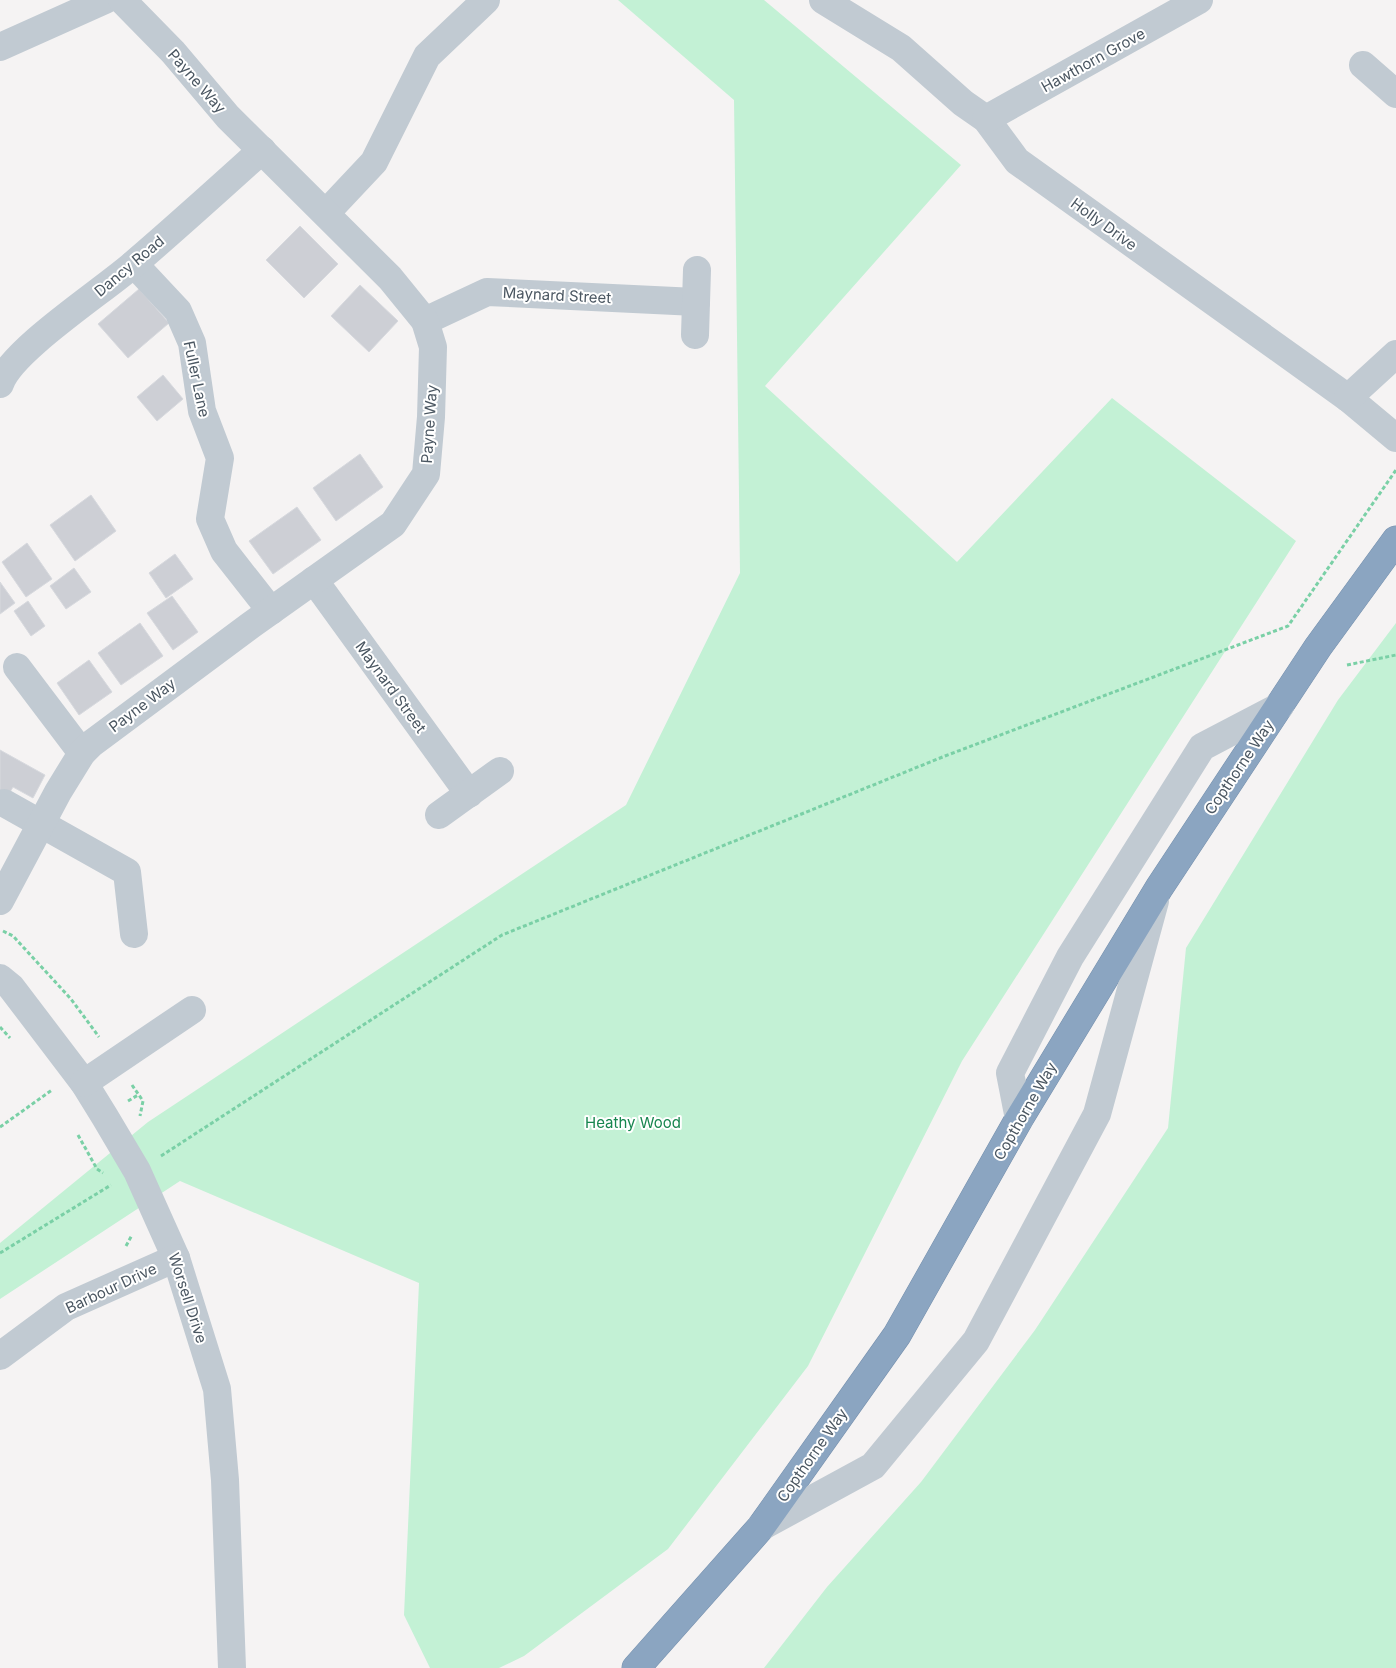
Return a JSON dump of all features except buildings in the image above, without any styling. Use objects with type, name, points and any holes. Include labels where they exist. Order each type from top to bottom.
[{"type":"highway","name":"Copthorne Way","points":[[636,1668],[761,1527],[897,1335],[1019,1119],[1159,888],[1318,646],[1396,540]]},
{"type":"street","points":[[0,48],[105,0]]},
{"type":"street","name":"Payne Way","points":[[0,901],[82,753],[143,704],[393,524],[426,474],[431,417],[433,347],[425,321],[390,278],[326,212],[228,117],[174,52],[122,0]]},
{"type":"street","points":[[326,212],[374,162],[427,56],[486,0]]},
{"type":"street","name":"Holly Drive","points":[[823,0],[901,48],[963,103],[986,120],[1017,161],[1348,398],[1396,438]]},
{"type":"street","name":"Hawthorn Grove","points":[[986,120],[1200,0]]},
{"type":"street","points":[[1364,65],[1396,94]]},
{"type":"street","name":"Dancy Road","points":[[1,379],[21,354],[134,264],[262,150]]},
{"type":"street","name":"Fuller Lane","points":[[134,264],[178,311],[192,343],[202,410],[220,458],[210,519],[224,551],[270,611]]},
{"type":"street","points":[[695,335],[697,270]]},
{"type":"street","name":"Maynard Street","points":[[425,321],[487,292],[696,302]]},
{"type":"street","points":[[1348,398],[1396,354]]},
{"type":"street","name":"Maynard Street","points":[[314,580],[469,794]]},
{"type":"street","points":[[17,667],[82,753]]},
{"type":"street","points":[[1019,1119],[1010,1072],[1075,948],[1202,748],[1280,706]]},
{"type":"street","points":[[439,814],[500,771]]},
{"type":"street","points":[[4,803],[127,872],[134,934]]},
{"type":"street","points":[[761,1527],[873,1466],[976,1342],[1097,1114],[1159,888]]},
{"type":"street","name":"Worsell Drive","points":[[0,978],[11,987],[84,1083],[138,1171],[176,1258],[217,1389],[225,1480],[232,1668]]},
{"type":"street","points":[[84,1083],[192,1010]]},
{"type":"street","name":"Barbour Drive","points":[[0,1356],[66,1307],[176,1258]]},
{"type":"path","points":[[156,1150],[160,1157],[502,934],[945,756],[1288,626],[1396,470]]},
{"type":"path","points":[[1347,665],[1396,655]]},
{"type":"path","points":[[0,930],[13,936],[71,1000],[116,1060],[143,1101],[139,1122]]},
{"type":"path","points":[[0,1027],[16,1045]]},
{"type":"path","points":[[48,1083],[57,1097]]},
{"type":"path","points":[[0,1127],[53,1090]]},
{"type":"path","points":[[0,1253],[116,1182],[97,1169],[74,1128]]},
{"type":"path","points":[[122,1251],[130,1241],[134,1227]]},
{"type":"green space","name":"Heathy Wood","points":[[618,0],[764,0],[961,165],[765,386],[957,562],[1112,398],[1296,541],[962,1061],[808,1366],[668,1549],[524,1656],[499,1668],[430,1668],[404,1615],[419,1283],[180,1181],[0,1299],[0,1243],[148,1122],[626,805],[740,573],[734,100]]},
{"type":"green space","points":[[1396,623],[1396,1668],[764,1668],[827,1587],[921,1482],[1035,1330],[1168,1128],[1186,948],[1338,700]]}]
